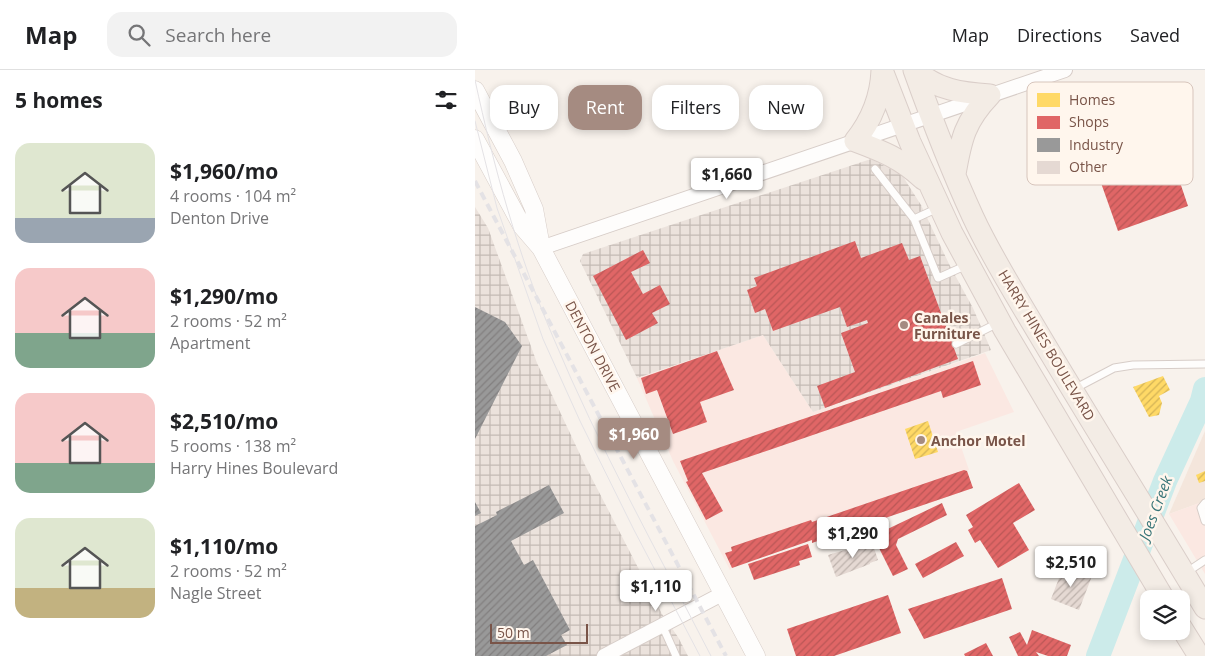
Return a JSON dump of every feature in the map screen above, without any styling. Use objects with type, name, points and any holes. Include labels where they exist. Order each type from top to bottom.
[{"type":"main road","points":[[882,70],[879,98],[863,131],[855,142],[891,155],[904,162],[929,184]]},
{"type":"main road","name":"HARRY HINES BOULEVARD","points":[[882,70],[929,184],[969,264],[1048,404],[1159,590]]},
{"type":"main road","points":[[915,70],[933,83],[950,90],[990,95]]},
{"type":"main road","name":"HARRY HINES BOULEVARD","points":[[915,70],[930,115],[973,218],[1004,275],[1072,390],[1205,608]]},
{"type":"main road","points":[[955,174],[965,130],[978,108],[990,95]]},
{"type":"main road","points":[[1048,404],[1072,390]]},
{"type":"main road","points":[[1165,590],[1185,574]]},
{"type":"main road","points":[[1189,640],[1199,656]]},
{"type":"street","points":[[1029,82],[1065,70]]},
{"type":"street","points":[[541,248],[1027,83]]},
{"type":"street","name":"DENTON DRIVE","points":[[475,90],[513,161],[534,209],[541,248]]},
{"type":"street","name":"DENTON DRIVE","points":[[475,139],[522,226],[541,248],[756,656]]},
{"type":"street","points":[[604,656],[722,594]]},
{"type":"lane","points":[[875,169],[914,218],[938,278],[969,264]]},
{"type":"lane","points":[[914,218],[940,207]]},
{"type":"lane","points":[[957,344],[1000,321]]},
{"type":"lane","points":[[1072,390],[1114,368],[1133,365],[1205,364]]},
{"type":"lane","points":[[1205,503],[1201,508],[1205,521]]},
{"type":"lane","points":[[1185,574],[1205,560]]},
{"type":"lane","points":[[662,625],[676,656]]},
{"type":"shaded area","points":[[871,159],[902,175],[921,205],[950,266],[973,308],[991,350],[813,412],[763,335],[637,378],[580,261],[583,254]]},
{"type":"shaded area","points":[[475,207],[488,228],[537,363],[585,465],[662,614],[688,656],[475,656]]},
{"type":"shaded area","points":[[763,335],[813,412],[985,353],[1014,412],[956,432],[973,488],[812,543],[811,540],[732,567],[730,570],[673,461],[637,378]]},
{"type":"shaded area","points":[[1205,431],[1205,501],[1169,514]]},
{"type":"shaded area","points":[[1205,501],[1205,574],[1169,514]]},
{"type":"building: Homes","points":[[1163,376],[1170,390],[1159,396],[1162,403],[1159,415],[1149,417],[1133,387]]},
{"type":"building: Homes","name":"Anchor Motel","points":[[928,421],[938,452],[915,459],[905,429]]},
{"type":"building: Homes","points":[[1205,471],[1205,481],[1199,483],[1196,475]]},
{"type":"building: Shops","points":[[1102,185],[1181,185],[1188,206],[1118,231]]},
{"type":"building: Shops","name":"Canales Furniture","points":[[855,241],[861,258],[902,243],[909,260],[920,256],[958,359],[825,408],[817,386],[855,372],[841,333],[868,323],[867,320],[847,327],[840,307],[773,331],[765,309],[755,313],[747,290],[757,286],[754,278]]},
{"type":"building: Shops","points":[[643,250],[650,263],[631,272],[643,294],[660,285],[670,304],[652,313],[658,323],[626,340],[593,276]]},
{"type":"building: Shops","points":[[717,351],[734,390],[700,402],[707,422],[673,434],[657,390],[646,394],[641,378]]},
{"type":"building: Shops","points":[[973,361],[981,385],[943,398],[941,391],[702,473],[723,511],[706,520],[686,482],[688,481],[680,461]]},
{"type":"building: Shops","points":[[964,470],[967,471],[973,488],[732,568],[725,553],[732,551],[731,547],[811,520],[812,522]]},
{"type":"building: Shops","points":[[1019,483],[1035,510],[1013,523],[1029,550],[998,568],[980,540],[975,543],[968,530],[973,527],[966,515]]},
{"type":"building: Shops","points":[[942,503],[947,515],[898,539],[896,545],[908,569],[893,576],[873,536]]},
{"type":"building: Shops","points":[[956,542],[964,556],[923,578],[915,564]]},
{"type":"building: Shops","points":[[808,544],[812,557],[799,561],[800,565],[754,580],[748,564]]},
{"type":"building: Shops","points":[[1002,578],[1012,609],[924,639],[908,609]]},
{"type":"building: Shops","points":[[888,595],[901,633],[834,656],[796,656],[787,629]]},
{"type":"building: Shops","points":[[1032,630],[1071,645],[1067,656],[1048,656],[1036,652],[1039,656],[1018,656],[1009,637],[1020,632],[1027,645]]},
{"type":"building: Shops","points":[[986,643],[993,656],[965,656],[964,654]]},
{"type":"building: Industry","points":[[475,307],[505,322],[522,346],[475,439]]},
{"type":"building: Industry","points":[[549,485],[564,513],[511,541],[524,565],[533,560],[570,630],[561,635],[567,645],[546,656],[475,656],[475,526],[497,515],[496,512]]},
{"type":"building: Industry","points":[[475,502],[481,513],[475,516]]},
{"type":"building: Other","points":[[872,542],[878,560],[836,577],[828,555]]},
{"type":"building: Other","points":[[1064,565],[1092,576],[1079,610],[1051,599]]},
{"type":"waterway","name":"Joes Creek","points":[[1098,656],[1165,481],[1202,401],[1205,389]]},
{"type":"tram line","points":[[475,80],[490,146],[508,211],[540,306],[609,459],[711,656]]},
{"type":"tram line","points":[[475,121],[497,208],[543,339],[580,421],[700,656]]},
{"type":"railway","points":[[475,181],[726,656]]},
{"type":"place","name":"Canales Furniture","points":[[904,325]]},
{"type":"place","name":"Anchor Motel","points":[[921,440]]}]
